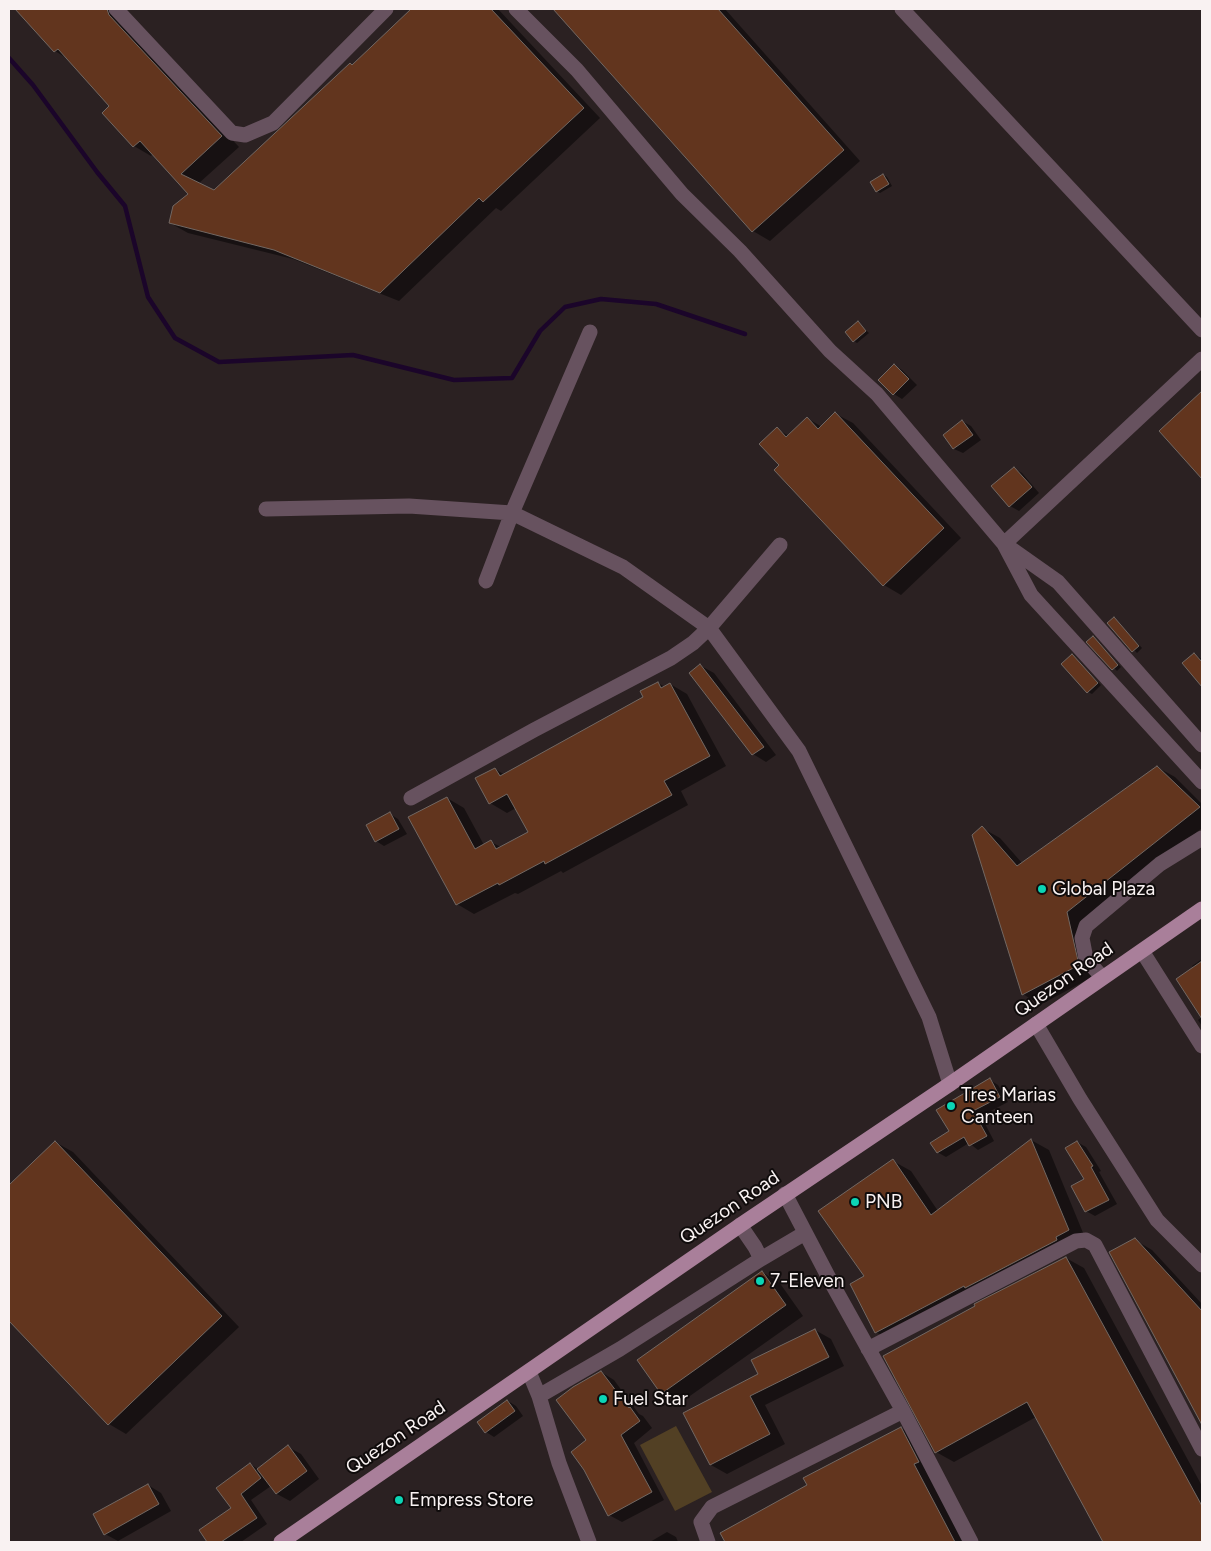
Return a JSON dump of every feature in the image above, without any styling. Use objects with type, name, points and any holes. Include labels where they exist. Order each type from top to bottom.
[{"type":"main road","name":"Quezon Road","points":[[285,1541],[740,1225],[950,1084],[1202,909]]},
{"type":"street","points":[[116,9],[232,133],[245,135],[273,123],[386,9]]},
{"type":"street","points":[[516,9],[577,70],[682,194],[740,252],[830,351],[877,394],[1004,544],[1031,595],[1202,782]]},
{"type":"street","points":[[902,9],[1202,330]]},
{"type":"street","points":[[486,581],[512,514],[590,332]]},
{"type":"street","points":[[1004,544],[1202,360]]},
{"type":"street","points":[[266,509],[409,506],[512,514],[624,567],[709,628],[799,752],[929,1017],[950,1084]]},
{"type":"street","points":[[1004,544],[1058,582],[1202,745]]},
{"type":"street","points":[[411,798],[534,730],[671,658],[693,643],[709,628],[780,545]]},
{"type":"street","points":[[1102,977],[1086,959],[1082,938],[1086,926],[1160,864],[1202,838]]},
{"type":"street","points":[[1142,951],[1202,1046]]},
{"type":"street","points":[[1036,1024],[1080,1099],[1157,1220],[1202,1265]]},
{"type":"street","points":[[785,1194],[903,1411],[971,1542]]},
{"type":"street","points":[[740,1225],[761,1259]]},
{"type":"street","points":[[539,1396],[620,1349],[805,1233]]},
{"type":"street","points":[[868,1349],[1076,1241],[1086,1240],[1095,1245],[1202,1449]]},
{"type":"street","points":[[529,1372],[539,1396],[559,1463],[589,1542]]},
{"type":"street","points":[[708,1542],[701,1522],[712,1506],[903,1411]]},
{"type":"shaded area","points":[[676,1426],[712,1492],[675,1511],[640,1445]]},
{"type":"building","points":[[15,9],[107,9],[109,15],[222,136],[181,174],[214,190],[350,63],[352,65],[411,9],[491,9],[584,108],[483,202],[479,198],[380,293],[274,250],[169,223],[173,206],[188,194],[140,141],[133,147],[102,113],[109,106],[58,49],[54,52]]},
{"type":"building","points":[[553,9],[718,9],[844,150],[752,232]]},
{"type":"building","points":[[883,174],[889,184],[876,192],[870,182]]},
{"type":"building","points":[[858,321],[866,331],[853,342],[845,332]]},
{"type":"building","points":[[894,364],[909,379],[893,395],[878,380]]},
{"type":"building","points":[[1202,391],[1202,479],[1159,431]]},
{"type":"building","points":[[835,412],[944,528],[883,586],[774,470],[779,465],[759,444],[777,427],[786,437],[807,417],[818,429]]},
{"type":"building","points":[[962,420],[973,435],[953,449],[943,435]]},
{"type":"building","points":[[1014,467],[1032,487],[1009,507],[991,486]]},
{"type":"building","points":[[1114,617],[1139,646],[1132,652],[1107,623]]},
{"type":"building","points":[[1093,636],[1118,665],[1112,670],[1086,642]]},
{"type":"building","points":[[1194,653],[1202,662],[1202,687],[1182,663]]},
{"type":"building","points":[[1072,654],[1098,683],[1087,693],[1061,664]]},
{"type":"building","points":[[700,664],[764,747],[752,755],[689,673]]},
{"type":"building","points":[[658,682],[661,688],[670,683],[710,756],[664,781],[672,795],[545,864],[544,861],[456,905],[408,817],[447,797],[475,849],[491,840],[496,849],[528,832],[507,794],[489,804],[475,778],[495,768],[500,776],[643,697],[640,691]]},
{"type":"building","name":"Global Plaza","points":[[1157,766],[1200,807],[1067,912],[1079,965],[1022,995],[972,835],[982,826],[1017,866]]},
{"type":"building","points":[[390,812],[399,829],[375,842],[366,825]]},
{"type":"building","points":[[1202,961],[1202,1019],[1176,979]]},
{"type":"building","points":[[990,1078],[1000,1097],[973,1111],[987,1136],[969,1146],[964,1137],[937,1153],[930,1143],[949,1131],[936,1110]]},
{"type":"building","points":[[1031,1139],[1069,1230],[1056,1237],[1057,1240],[875,1333],[850,1284],[864,1276],[818,1211],[893,1159],[931,1215]]},
{"type":"building","points":[[55,1141],[222,1316],[108,1425],[9,1321],[9,1185]]},
{"type":"building","points":[[1077,1141],[1093,1166],[1091,1167],[1109,1200],[1085,1212],[1071,1186],[1084,1179],[1065,1148]]},
{"type":"building","points":[[1135,1238],[1202,1311],[1202,1425],[1109,1252]]},
{"type":"building","points":[[1066,1257],[1202,1506],[1202,1542],[1103,1542],[1027,1402],[935,1453],[883,1356],[975,1306],[974,1304]]},
{"type":"building","points":[[762,1271],[786,1305],[661,1394],[637,1360]]},
{"type":"building","points":[[815,1329],[829,1357],[750,1396],[770,1434],[710,1465],[683,1413],[758,1374],[751,1360]]},
{"type":"building","points":[[601,1371],[640,1421],[621,1435],[652,1492],[608,1516],[584,1470],[571,1452],[586,1440],[556,1400],[573,1387]]},
{"type":"building","points":[[507,1400],[515,1411],[485,1433],[477,1422]]},
{"type":"building","points":[[901,1427],[919,1462],[914,1464],[955,1542],[725,1542],[720,1533],[807,1485],[803,1478]]},
{"type":"building","points":[[288,1445],[307,1471],[276,1494],[257,1469]]},
{"type":"building","points":[[250,1463],[261,1478],[241,1494],[257,1518],[221,1542],[207,1542],[199,1530],[231,1508],[216,1488]]},
{"type":"building","points":[[148,1484],[159,1504],[104,1535],[93,1514]]},
{"type":"waterway","points":[[9,58],[33,85],[97,172],[125,206],[148,297],[175,338],[219,362],[353,355],[454,380],[512,378],[540,331],[565,307],[601,299],[656,304],[745,334]]},
{"type":"place","name":"Global Plaza","points":[[1042,889]]},
{"type":"place","name":"Tres Marias Canteen","points":[[951,1106]]},
{"type":"place","name":"PNB","points":[[855,1202]]},
{"type":"place","name":"7-Eleven","points":[[760,1281]]},
{"type":"place","name":"Fuel Star","points":[[603,1399]]},
{"type":"place","name":"Empress Store","points":[[399,1500]]}]
